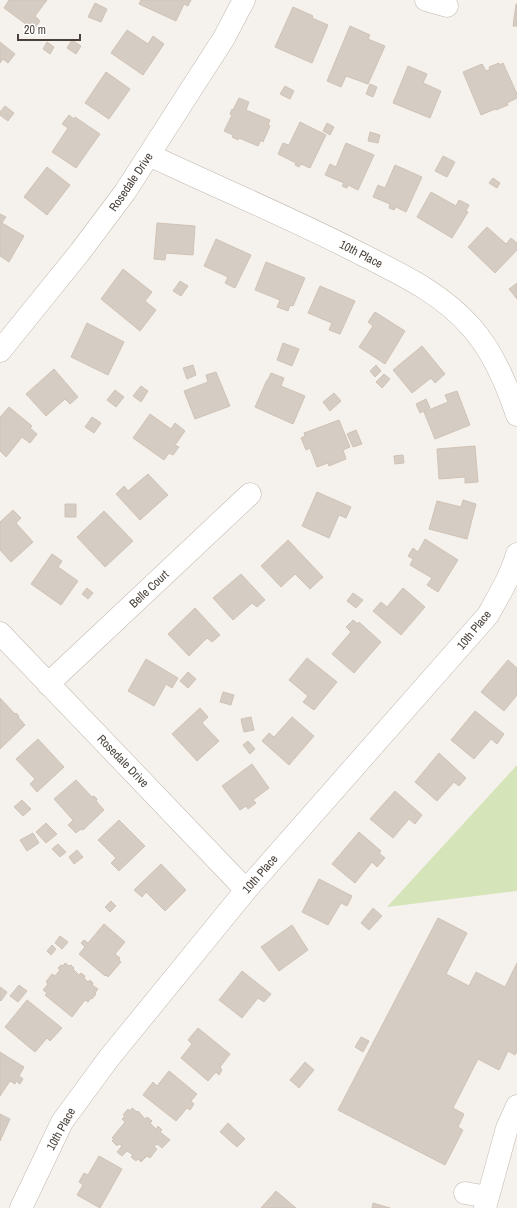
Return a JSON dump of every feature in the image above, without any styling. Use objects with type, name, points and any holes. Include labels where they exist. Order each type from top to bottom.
[{"type":"street","name":"Rosedale Drive","points":[[2,344],[80,252],[125,192],[224,38],[244,0]]},
{"type":"street","points":[[426,0],[447,6]]},
{"type":"street","name":"10th Place","points":[[149,155],[335,241],[399,273],[429,291],[456,312],[472,328],[504,380],[517,415]]},
{"type":"street","name":"Belle Court","points":[[48,684],[250,494]]},
{"type":"street","name":"10th Place","points":[[21,1208],[62,1122],[83,1092],[246,890],[488,615],[504,588],[517,554]]},
{"type":"street","name":"Rosedale Drive","points":[[0,633],[246,890]]},
{"type":"street","points":[[465,1193],[487,1203],[507,1128],[517,1106]]},
{"type":"green space","points":[[517,765],[517,891],[387,907]]},
{"type":"building","points":[[9,0],[47,0],[35,16],[40,21],[34,30],[4,8]]},
{"type":"building","points":[[141,0],[191,0],[188,6],[184,4],[176,21],[139,4]]},
{"type":"building","points":[[95,3],[107,9],[101,22],[88,17]]},
{"type":"building","points":[[516,4],[517,26],[513,26]]},
{"type":"building","points":[[293,7],[328,25],[312,63],[275,47]]},
{"type":"building","points":[[350,26],[370,35],[368,39],[385,46],[368,84],[346,76],[341,87],[327,81]]},
{"type":"building","points":[[127,30],[148,44],[153,36],[164,44],[143,75],[111,53]]},
{"type":"building","points":[[72,40],[81,46],[76,54],[67,48]]},
{"type":"building","points":[[0,42],[15,54],[8,63],[3,59],[0,63]]},
{"type":"building","points":[[47,42],[54,47],[50,54],[43,49]]},
{"type":"building","points":[[499,63],[500,65],[503,63],[517,94],[517,98],[507,103],[508,105],[481,115],[463,72],[482,64],[486,71],[490,69],[489,67]]},
{"type":"building","points":[[408,66],[427,74],[423,83],[441,91],[430,118],[393,103]]},
{"type":"building","points":[[106,72],[130,89],[109,119],[85,103]]},
{"type":"building","points":[[370,84],[377,87],[373,97],[366,94]]},
{"type":"building","points":[[285,86],[294,91],[290,99],[280,94]]},
{"type":"building","points":[[239,98],[249,102],[246,110],[270,120],[268,125],[270,126],[263,142],[261,140],[258,146],[239,138],[238,140],[232,137],[233,135],[224,131],[232,115],[230,114],[232,109],[233,110]]},
{"type":"building","points":[[5,106],[14,113],[8,121],[0,115],[0,112]]},
{"type":"building","points":[[69,115],[74,119],[75,117],[100,134],[76,168],[52,152],[68,128],[62,124]]},
{"type":"building","points":[[300,122],[326,135],[310,168],[301,164],[299,167],[295,165],[296,163],[278,154],[283,143],[289,145]]},
{"type":"building","points":[[327,123],[334,127],[330,135],[323,131]]},
{"type":"building","points":[[370,132],[380,135],[378,143],[368,141]]},
{"type":"building","points":[[346,143],[374,155],[358,190],[348,185],[347,188],[342,186],[344,183],[325,175],[330,164],[336,167]]},
{"type":"building","points":[[443,156],[455,162],[447,177],[435,171]]},
{"type":"building","points":[[395,165],[422,177],[406,212],[396,207],[394,210],[389,208],[390,204],[373,197],[378,185],[385,188]]},
{"type":"building","points":[[47,167],[70,185],[47,215],[24,197]]},
{"type":"building","points":[[493,178],[500,183],[497,188],[489,183]]},
{"type":"building","points":[[431,192],[456,206],[459,200],[469,205],[466,211],[468,212],[452,238],[417,217]]},
{"type":"building","points":[[0,214],[6,217],[2,223],[24,236],[9,262],[0,256]]},
{"type":"building","points":[[157,223],[195,226],[193,255],[166,253],[165,260],[154,259]]},
{"type":"building","points":[[487,227],[506,244],[511,238],[517,243],[517,250],[495,273],[468,247]]},
{"type":"building","points":[[216,239],[251,255],[235,288],[225,283],[228,277],[204,266]]},
{"type":"building","points":[[266,262],[305,278],[293,306],[290,305],[288,311],[277,307],[280,300],[255,290]]},
{"type":"building","points":[[123,269],[152,292],[145,301],[156,310],[140,331],[101,299]]},
{"type":"building","points":[[180,281],[188,286],[181,296],[173,291]]},
{"type":"building","points":[[517,283],[517,299],[509,289]]},
{"type":"building","points":[[320,286],[355,301],[340,334],[329,330],[332,323],[308,313]]},
{"type":"building","points":[[375,312],[405,331],[385,364],[359,347],[373,326],[368,322]]},
{"type":"building","points":[[87,323],[124,342],[108,375],[71,357]]},
{"type":"building","points":[[283,343],[299,349],[292,366],[277,360]]},
{"type":"building","points":[[422,346],[445,374],[435,383],[431,378],[412,393],[393,370]]},
{"type":"building","points":[[193,365],[196,375],[187,379],[183,368]]},
{"type":"building","points":[[376,365],[381,371],[375,377],[370,371]]},
{"type":"building","points":[[54,369],[78,397],[70,404],[65,399],[46,416],[26,394]]},
{"type":"building","points":[[216,372],[230,406],[195,419],[184,391],[208,382],[206,375]]},
{"type":"building","points":[[271,373],[284,378],[281,386],[305,396],[293,424],[255,407]]},
{"type":"building","points":[[384,374],[390,379],[382,388],[376,382]]},
{"type":"building","points":[[141,386],[148,391],[141,402],[133,396]]},
{"type":"building","points":[[115,390],[124,397],[116,407],[107,400]]},
{"type":"building","points":[[457,391],[470,425],[435,439],[424,412],[448,402],[445,395]]},
{"type":"building","points":[[334,393],[341,401],[330,411],[323,402]]},
{"type":"building","points":[[426,399],[430,408],[420,413],[416,404]]},
{"type":"building","points":[[9,407],[32,426],[30,428],[37,434],[30,443],[22,437],[6,457],[0,451],[0,417]]},
{"type":"building","points":[[150,414],[171,429],[175,423],[185,431],[175,445],[179,447],[173,455],[169,453],[164,460],[133,438]]},
{"type":"building","points":[[92,417],[101,423],[94,433],[85,427]]},
{"type":"building","points":[[339,420],[350,447],[343,450],[346,459],[329,466],[328,463],[317,467],[310,448],[306,450],[301,438],[305,436],[304,433]]},
{"type":"building","points":[[356,430],[362,444],[353,447],[347,434]]},
{"type":"building","points":[[475,446],[478,482],[465,483],[465,477],[439,479],[437,449]]},
{"type":"building","points":[[403,455],[404,463],[395,464],[394,456]]},
{"type":"building","points":[[148,474],[168,495],[140,520],[116,494],[124,486],[128,491]]},
{"type":"building","points":[[317,492],[351,507],[346,518],[339,515],[329,538],[302,526]]},
{"type":"building","points":[[463,500],[476,504],[467,539],[429,529],[437,501],[461,507]]},
{"type":"building","points":[[65,504],[76,504],[76,517],[65,517]]},
{"type":"building","points":[[13,510],[21,518],[16,523],[33,542],[11,562],[0,550],[0,522]]},
{"type":"building","points":[[104,511],[133,541],[105,567],[77,537]]},
{"type":"building","points":[[425,539],[458,560],[438,592],[427,585],[432,578],[410,565],[413,559],[408,556],[413,548],[418,552]]},
{"type":"building","points":[[288,540],[323,577],[310,589],[295,574],[281,587],[261,566]]},
{"type":"building","points":[[52,554],[62,561],[58,567],[78,581],[61,605],[31,584]]},
{"type":"building","points":[[241,574],[265,600],[257,607],[252,603],[233,620],[213,598]]},
{"type":"building","points":[[87,588],[93,593],[88,599],[82,594]]},
{"type":"building","points":[[403,588],[425,607],[401,635],[373,611],[381,602],[387,607]]},
{"type":"building","points":[[353,593],[363,600],[356,608],[347,601]]},
{"type":"building","points":[[195,608],[220,635],[212,642],[207,638],[189,656],[168,634]]},
{"type":"building","points":[[353,620],[358,624],[359,622],[381,642],[354,673],[332,654],[351,632],[346,627]]},
{"type":"building","points":[[307,658],[337,682],[314,710],[303,702],[308,696],[289,680]]},
{"type":"building","points":[[146,659],[178,678],[172,688],[166,684],[154,706],[128,691]]},
{"type":"building","points":[[508,660],[517,668],[517,695],[504,711],[481,692]]},
{"type":"building","points":[[188,672],[196,679],[188,688],[180,681]]},
{"type":"building","points":[[223,692],[234,695],[231,705],[220,702]]},
{"type":"building","points":[[0,698],[15,714],[16,713],[19,716],[18,717],[25,725],[0,749]]},
{"type":"building","points":[[200,708],[208,717],[202,723],[219,741],[197,761],[172,734]]},
{"type":"building","points":[[475,711],[504,734],[497,744],[491,739],[474,759],[451,740]]},
{"type":"building","points":[[251,717],[254,730],[244,732],[241,719]]},
{"type":"building","points":[[292,717],[314,736],[289,765],[262,741],[269,733],[274,737]]},
{"type":"building","points":[[38,739],[64,767],[37,792],[30,784],[35,779],[16,759]]},
{"type":"building","points":[[248,741],[255,749],[250,754],[243,745]]},
{"type":"building","points":[[439,753],[466,778],[459,786],[454,782],[437,801],[415,782]]},
{"type":"building","points":[[252,764],[269,788],[253,800],[256,803],[248,809],[246,806],[240,810],[222,786]]},
{"type":"building","points":[[76,780],[92,797],[94,796],[97,799],[96,801],[104,810],[83,830],[81,829],[76,833],[68,825],[73,820],[54,799]]},
{"type":"building","points":[[395,791],[422,815],[415,824],[409,819],[393,838],[370,819]]},
{"type":"building","points":[[22,800],[31,809],[23,816],[14,807]]},
{"type":"building","points":[[119,820],[145,846],[119,871],[111,863],[116,858],[98,840]]},
{"type":"building","points":[[46,823],[57,834],[46,843],[36,832]]},
{"type":"building","points":[[359,832],[381,851],[379,853],[385,858],[377,867],[372,862],[355,883],[332,864]]},
{"type":"building","points":[[33,833],[39,843],[27,851],[20,840]]},
{"type":"building","points":[[58,844],[66,852],[60,857],[52,849]]},
{"type":"building","points":[[77,850],[83,857],[74,864],[69,857]]},
{"type":"building","points":[[161,864],[186,890],[165,911],[146,892],[142,897],[134,890]]},
{"type":"building","points":[[319,879],[352,896],[347,906],[341,903],[328,925],[302,912]]},
{"type":"building","points":[[111,901],[116,906],[110,912],[105,907]]},
{"type":"building","points":[[373,908],[382,916],[369,930],[361,923]]},
{"type":"building","points":[[438,918],[467,933],[446,974],[469,986],[476,972],[505,987],[517,963],[517,1051],[515,1055],[508,1051],[499,1070],[478,1059],[453,1108],[464,1114],[458,1127],[463,1130],[445,1165],[338,1110]]},
{"type":"building","points":[[104,924],[125,942],[115,954],[120,958],[119,960],[121,962],[108,977],[79,954],[85,947],[81,943],[84,940],[88,943]]},
{"type":"building","points":[[292,925],[308,950],[279,971],[261,947]]},
{"type":"building","points":[[60,936],[68,942],[62,949],[55,943]]},
{"type":"building","points":[[52,945],[56,949],[51,955],[47,951]]},
{"type":"building","points":[[65,963],[69,966],[71,965],[79,975],[81,973],[85,976],[84,978],[88,982],[90,980],[93,983],[92,985],[98,989],[92,999],[91,998],[88,1002],[85,1000],[72,1017],[45,995],[47,993],[43,990],[48,984],[46,982],[52,974],[55,976],[60,970],[58,968],[61,965],[63,966]]},
{"type":"building","points":[[242,971],[271,994],[264,1002],[258,998],[242,1018],[219,1000]]},
{"type":"building","points":[[19,985],[27,991],[18,1002],[10,996]]},
{"type":"building","points":[[0,987],[7,992],[1,1001],[0,1000]]},
{"type":"building","points":[[27,1000],[62,1028],[50,1041],[47,1038],[35,1052],[5,1027]]},
{"type":"building","points":[[198,1028],[230,1054],[220,1067],[222,1070],[219,1075],[216,1072],[208,1081],[181,1058],[192,1044],[188,1040]]},
{"type":"building","points":[[361,1037],[369,1041],[363,1052],[355,1047]]},
{"type":"building","points":[[0,1052],[24,1067],[19,1076],[23,1079],[20,1084],[16,1081],[15,1084],[10,1081],[0,1096]]},
{"type":"building","points":[[305,1062],[314,1070],[299,1088],[290,1080]]},
{"type":"building","points":[[169,1071],[197,1094],[191,1101],[194,1104],[190,1110],[187,1108],[176,1121],[143,1095],[153,1082],[157,1086]]},
{"type":"building","points":[[132,1108],[137,1112],[138,1111],[145,1119],[147,1117],[152,1121],[150,1123],[156,1129],[158,1126],[162,1130],[160,1132],[170,1140],[162,1148],[157,1144],[154,1147],[157,1149],[150,1158],[147,1156],[141,1162],[138,1159],[136,1161],[131,1157],[133,1155],[127,1151],[122,1156],[117,1152],[122,1146],[119,1144],[117,1146],[112,1141],[114,1139],[112,1138],[125,1122],[122,1119],[125,1116],[123,1115],[128,1109],[130,1111]]},
{"type":"building","points":[[0,1114],[10,1119],[0,1141]]},
{"type":"building","points":[[228,1123],[245,1139],[237,1147],[220,1132]]},
{"type":"building","points":[[99,1156],[122,1169],[100,1208],[77,1195],[83,1185],[79,1182],[84,1173],[88,1175]]},
{"type":"building","points":[[276,1191],[296,1208],[261,1208]]},
{"type":"building","points":[[373,1203],[390,1208],[372,1208]]}]
